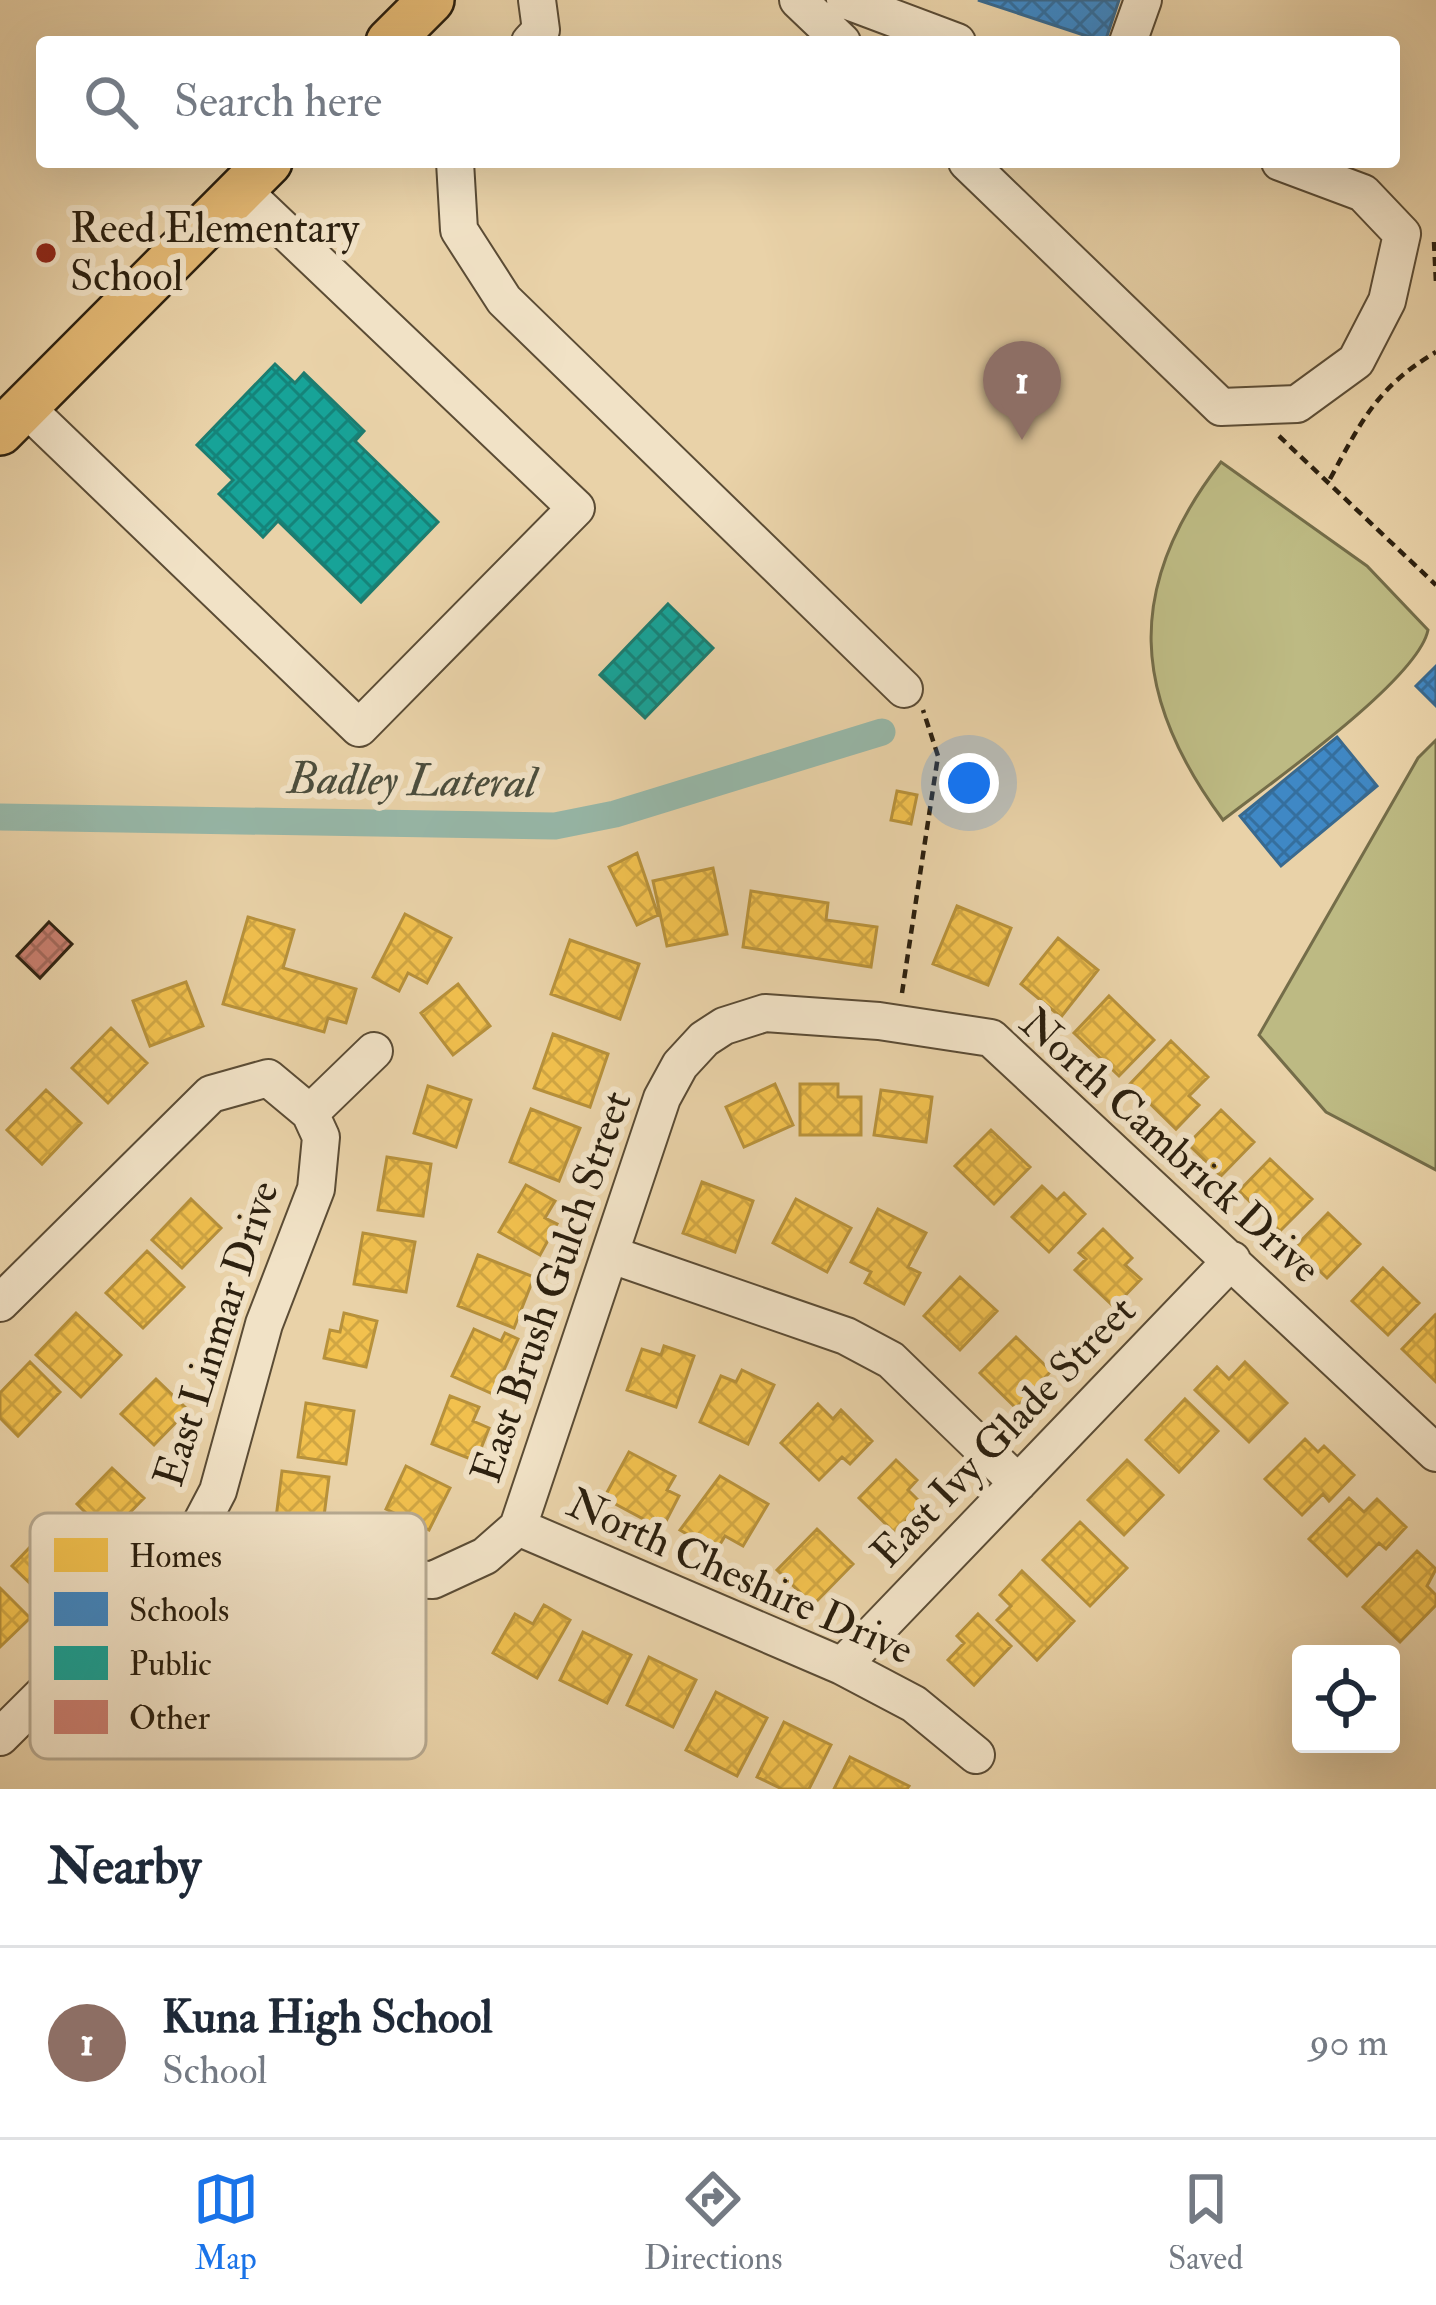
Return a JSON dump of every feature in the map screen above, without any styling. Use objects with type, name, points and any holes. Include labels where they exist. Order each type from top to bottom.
[{"type":"main road","points":[[395,36],[430,0]]},
{"type":"main road","points":[[13,419],[256,176]]},
{"type":"street","points":[[536,36],[541,30],[537,0]]},
{"type":"street","points":[[798,0],[836,36]]},
{"type":"street","points":[[844,0],[941,36]]},
{"type":"street","points":[[1130,36],[1143,0]]},
{"type":"street","points":[[455,168],[459,230],[504,300],[912,693]]},
{"type":"street","points":[[973,168],[1221,406],[1297,404],[1356,361],[1387,302],[1402,234],[1364,193],[1296,168]]},
{"type":"street","points":[[13,419],[359,728],[576,508],[256,176]]},
{"type":"street","name":"North Cambrick Drive","points":[[724,1026],[766,1012],[879,1021],[991,1038],[1436,1454]]},
{"type":"street","name":"East Brush Gulch Street","points":[[518,1527],[662,1098],[680,1065],[724,1026]]},
{"type":"street","points":[[0,1303],[212,1094],[240,1082],[268,1078],[310,1113],[374,1051]]},
{"type":"street","name":"East Linmar Drive","points":[[206,1513],[218,1491],[264,1324],[316,1189],[321,1137],[310,1113]]},
{"type":"street","points":[[612,1255],[846,1336],[891,1360],[1018,1483]]},
{"type":"street","name":"East Ivy Glade Street","points":[[842,1666],[1232,1260]]},
{"type":"street","name":"North Cheshire Drive","points":[[426,1580],[485,1556],[518,1527],[842,1666],[914,1704],[976,1755]]},
{"type":"street","name":"East Linmar Drive","points":[[0,1737],[30,1707]]},
{"type":"path","points":[[1330,479],[1371,404],[1397,375],[1436,352]]},
{"type":"path","points":[[1270,429],[1330,479],[1436,585]]},
{"type":"path","points":[[901,1000],[938,756],[912,693]]},
{"type":"shaded area","points":[[1221,462],[1367,566],[1428,630],[1418,651],[1371,703],[1223,820],[1170,729],[1156,685],[1151,641],[1155,598],[1167,553],[1189,508]]},
{"type":"shaded area","points":[[1436,740],[1436,1170],[1326,1112],[1259,1035],[1418,758]]},
{"type":"building: Homes","points":[[897,791],[917,795],[911,824],[891,820]]},
{"type":"building: Homes","points":[[637,853],[658,915],[637,925],[609,867]]},
{"type":"building: Homes","points":[[713,868],[727,934],[667,946],[653,881]]},
{"type":"building: Homes","points":[[751,891],[828,903],[826,920],[877,927],[871,967],[743,947]]},
{"type":"building: Homes","points":[[957,906],[1011,928],[988,985],[933,964]]},
{"type":"building: Homes","points":[[405,914],[451,938],[427,983],[408,973],[399,991],[373,977]]},
{"type":"building: Homes","points":[[248,917],[294,930],[283,968],[356,989],[346,1023],[328,1018],[324,1032],[223,1004]]},
{"type":"building: Homes","points":[[1058,938],[1098,970],[1061,1017],[1021,984]]},
{"type":"building: Homes","points":[[570,940],[639,964],[620,1019],[551,994]]},
{"type":"building: Homes","points":[[186,982],[203,1026],[150,1046],[133,1001]]},
{"type":"building: Homes","points":[[458,984],[490,1026],[453,1055],[421,1013]]},
{"type":"building: Homes","points":[[1109,996],[1154,1040],[1119,1076],[1074,1033]]},
{"type":"building: Homes","points":[[111,1028],[147,1063],[108,1103],[72,1068]]},
{"type":"building: Homes","points":[[553,1034],[608,1054],[590,1107],[534,1088]]},
{"type":"building: Homes","points":[[1171,1041],[1208,1077],[1189,1096],[1199,1105],[1176,1129],[1130,1084]]},
{"type":"building: Homes","points":[[775,1084],[793,1125],[744,1147],[726,1107]]},
{"type":"building: Homes","points":[[800,1084],[838,1084],[838,1097],[861,1097],[861,1135],[800,1135]]},
{"type":"building: Homes","points":[[428,1086],[471,1100],[456,1147],[414,1133]]},
{"type":"building: Homes","points":[[46,1090],[81,1123],[42,1164],[7,1130]]},
{"type":"building: Homes","points":[[881,1090],[932,1097],[926,1142],[874,1135]]},
{"type":"building: Homes","points":[[531,1109],[580,1128],[559,1181],[510,1162]]},
{"type":"building: Homes","points":[[1221,1110],[1254,1142],[1221,1176],[1188,1144]]},
{"type":"building: Homes","points":[[991,1130],[1030,1167],[994,1204],[955,1166]]},
{"type":"building: Homes","points":[[387,1157],[431,1164],[423,1216],[378,1210]]},
{"type":"building: Homes","points":[[1270,1159],[1312,1199],[1280,1231],[1239,1191]]},
{"type":"building: Homes","points":[[702,1182],[753,1201],[735,1252],[683,1233]]},
{"type":"building: Homes","points":[[526,1185],[555,1201],[545,1218],[557,1224],[540,1255],[499,1232]]},
{"type":"building: Homes","points":[[1042,1186],[1057,1200],[1064,1193],[1085,1214],[1049,1252],[1012,1217]]},
{"type":"building: Homes","points":[[191,1199],[221,1228],[182,1268],[152,1240]]},
{"type":"building: Homes","points":[[796,1199],[851,1228],[827,1272],[773,1243]]},
{"type":"building: Homes","points":[[878,1209],[926,1233],[908,1267],[920,1273],[904,1304],[865,1283],[871,1272],[851,1262]]},
{"type":"building: Homes","points":[[1328,1213],[1360,1244],[1327,1278],[1295,1247]]},
{"type":"building: Homes","points":[[1103,1229],[1132,1258],[1125,1265],[1141,1279],[1114,1307],[1075,1270],[1086,1259],[1079,1253]]},
{"type":"building: Homes","points":[[363,1233],[415,1242],[406,1292],[354,1284]]},
{"type":"building: Homes","points":[[147,1251],[184,1287],[143,1328],[106,1293]]},
{"type":"building: Homes","points":[[478,1255],[534,1277],[514,1328],[458,1306]]},
{"type":"building: Homes","points":[[1383,1268],[1419,1303],[1388,1335],[1352,1301]]},
{"type":"building: Homes","points":[[960,1277],[997,1311],[960,1350],[924,1316]]},
{"type":"building: Homes","points":[[76,1313],[121,1355],[81,1397],[36,1355]]},
{"type":"building: Homes","points":[[344,1313],[377,1321],[366,1367],[324,1358],[330,1330],[340,1332]]},
{"type":"building: Homes","points":[[1436,1317],[1436,1382],[1402,1349]]},
{"type":"building: Homes","points":[[474,1329],[501,1341],[505,1333],[518,1339],[493,1394],[452,1376]]},
{"type":"building: Homes","points":[[1016,1337],[1051,1371],[1016,1408],[980,1373]]},
{"type":"building: Homes","points":[[664,1346],[694,1356],[676,1407],[627,1390],[642,1349],[661,1355]]},
{"type":"building: Homes","points":[[30,1362],[60,1392],[18,1436],[0,1418],[0,1393]]},
{"type":"building: Homes","points":[[1245,1362],[1287,1403],[1249,1442],[1195,1390],[1217,1367],[1229,1379]]},
{"type":"building: Homes","points":[[742,1370],[774,1385],[748,1444],[700,1422],[721,1376],[736,1382]]},
{"type":"building: Homes","points":[[156,1379],[188,1410],[154,1445],[121,1414]]},
{"type":"building: Homes","points":[[450,1396],[479,1407],[473,1421],[489,1428],[476,1461],[432,1444]]},
{"type":"building: Homes","points":[[1185,1399],[1218,1431],[1179,1472],[1146,1440]]},
{"type":"building: Homes","points":[[306,1403],[354,1411],[346,1464],[298,1457]]},
{"type":"building: Homes","points":[[818,1404],[833,1419],[841,1410],[872,1441],[850,1464],[842,1457],[819,1480],[781,1443]]},
{"type":"building: Homes","points":[[1305,1439],[1318,1452],[1324,1446],[1354,1475],[1329,1501],[1323,1494],[1302,1515],[1265,1479]]},
{"type":"building: Homes","points":[[629,1452],[675,1476],[667,1490],[679,1496],[662,1529],[604,1498]]},
{"type":"building: Homes","points":[[896,1460],[917,1480],[908,1490],[922,1504],[895,1533],[859,1498]]},
{"type":"building: Homes","points":[[1127,1460],[1163,1495],[1124,1535],[1088,1500]]},
{"type":"building: Homes","points":[[406,1466],[450,1488],[429,1530],[426,1513],[386,1509]]},
{"type":"building: Homes","points":[[112,1468],[144,1498],[129,1513],[86,1513],[77,1504]]},
{"type":"building: Homes","points":[[282,1471],[329,1477],[324,1513],[277,1513]]},
{"type":"building: Homes","points":[[720,1476],[768,1504],[743,1546],[725,1536],[716,1551],[680,1530]]},
{"type":"building: Homes","points":[[1349,1498],[1364,1512],[1377,1499],[1406,1527],[1386,1549],[1379,1543],[1347,1576],[1309,1539]]},
{"type":"building: Homes","points":[[1080,1522],[1127,1568],[1090,1606],[1043,1560]]},
{"type":"building: Homes","points":[[817,1529],[853,1564],[813,1605],[777,1570]]},
{"type":"building: Homes","points":[[30,1547],[30,1584],[12,1566]]},
{"type":"building: Homes","points":[[1417,1551],[1436,1569],[1427,1586],[1436,1595],[1436,1605],[1400,1642],[1363,1607]]},
{"type":"building: Homes","points":[[1022,1571],[1074,1621],[1037,1660],[997,1620],[1011,1606],[1000,1595]]},
{"type":"building: Homes","points":[[0,1588],[30,1618],[0,1647]]},
{"type":"building: Homes","points":[[544,1605],[570,1620],[537,1678],[493,1653],[515,1614],[533,1624]]},
{"type":"building: Homes","points":[[978,1614],[1011,1646],[974,1685],[948,1660],[964,1643],[957,1636]]},
{"type":"building: Homes","points":[[583,1632],[631,1655],[607,1703],[560,1680]]},
{"type":"building: Homes","points":[[649,1657],[696,1680],[673,1727],[627,1705]]},
{"type":"building: Homes","points":[[716,1692],[767,1718],[737,1776],[686,1750]]},
{"type":"building: Homes","points":[[784,1722],[831,1745],[809,1789],[782,1789],[757,1777]]},
{"type":"building: Homes","points":[[850,1757],[909,1786],[834,1789]]},
{"type":"building: Schools","points":[[978,0],[1119,0],[1107,36],[1087,36]]},
{"type":"building: Schools","points":[[1436,666],[1436,706],[1416,686]]},
{"type":"building: Schools","points":[[1337,737],[1377,786],[1281,866],[1240,816]]},
{"type":"building: Public","points":[[275,364],[295,383],[304,373],[364,431],[355,441],[438,522],[361,602],[278,521],[263,537],[219,494],[233,480],[197,445]]},
{"type":"building: Public","points":[[668,604],[713,648],[645,718],[600,675]]},
{"type":"building: Other","points":[[49,922],[72,944],[40,978],[17,956]]},
{"type":"waterway","name":"Badley Lateral","points":[[0,817],[555,826],[615,814],[882,732]]},
{"type":"place","name":"Reed Elementary School","points":[[46,253]]},
{"type":"place","name":"Kuna High School","points":[[1022,440]]}]
